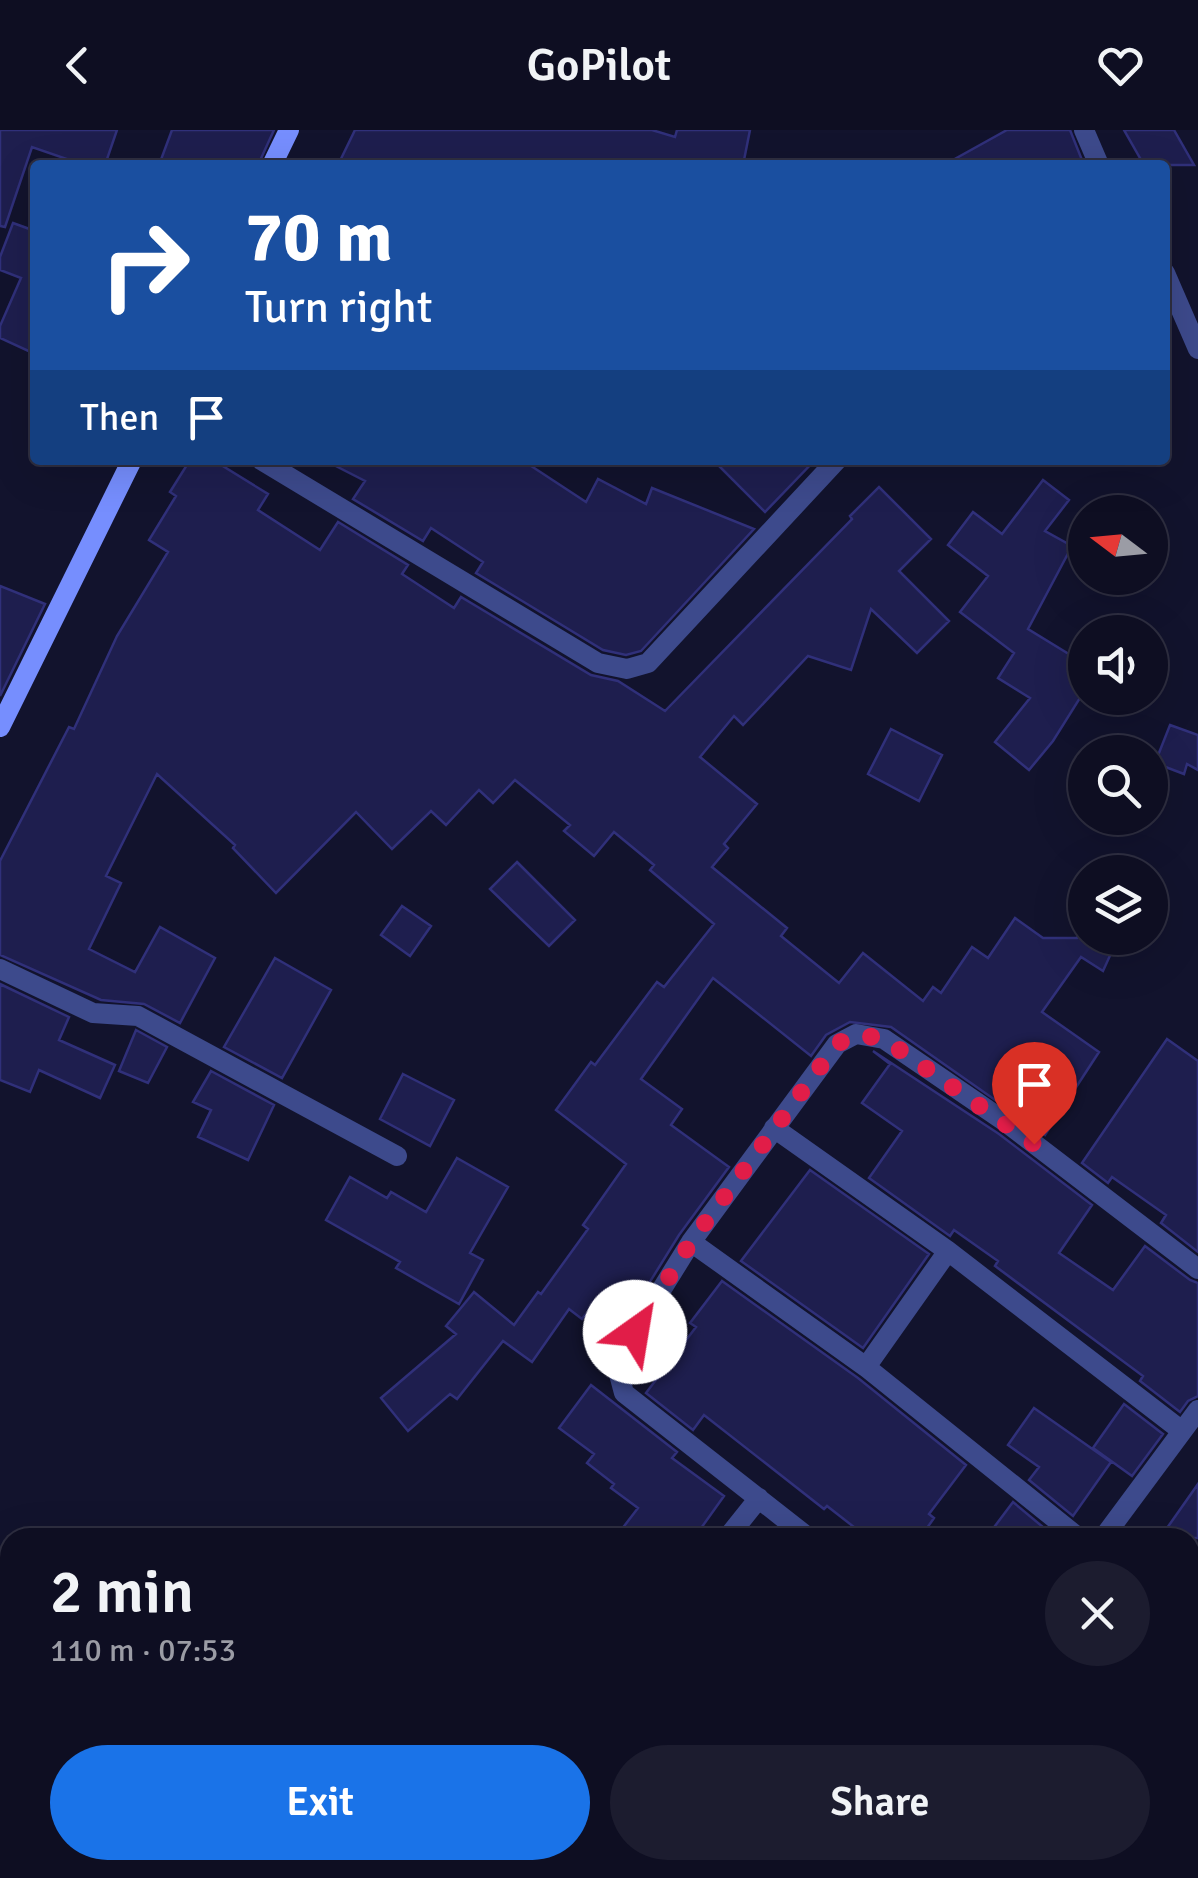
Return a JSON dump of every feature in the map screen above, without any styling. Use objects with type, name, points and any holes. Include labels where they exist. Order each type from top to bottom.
[{"type":"street","points":[[274,160],[289,130]]},
{"type":"street","points":[[1084,130],[1097,160]]},
{"type":"street","points":[[1170,285],[1198,349]]},
{"type":"street","points":[[0,727],[130,465]]},
{"type":"street","points":[[269,465],[598,663],[627,669],[648,663],[832,465]]},
{"type":"street","points":[[0,969],[93,1012],[138,1016],[397,1156]]},
{"type":"street","points":[[796,1528],[624,1393],[616,1362],[691,1242],[837,1044],[856,1034],[884,1039],[1007,1122],[1198,1269]]},
{"type":"street","points":[[774,1128],[948,1252],[1182,1431]]},
{"type":"street","points":[[691,1242],[866,1367],[1067,1528]]},
{"type":"street","points":[[866,1367],[948,1252]]},
{"type":"street","points":[[1109,1528],[1198,1410]]},
{"type":"street","points":[[735,1528],[758,1498]]},
{"type":"building","points":[[0,130],[117,130],[107,160],[70,160],[32,147],[5,227],[0,226]]},
{"type":"building","points":[[172,130],[274,130],[260,160],[161,160]]},
{"type":"building","points":[[355,130],[652,130],[675,137],[677,130],[750,130],[744,160],[340,160]]},
{"type":"building","points":[[1007,130],[1070,130],[1082,160],[953,160]]},
{"type":"building","points":[[1124,130],[1174,130],[1194,165],[1170,165],[1170,160],[1141,160]]},
{"type":"building","points":[[13,223],[30,229],[30,352],[0,338],[0,326],[21,278],[0,270],[0,257]]},
{"type":"building","points":[[187,465],[221,465],[268,494],[258,510],[320,550],[338,522],[408,565],[402,574],[454,608],[461,597],[591,675],[618,681],[665,711],[879,487],[931,539],[899,571],[949,621],[917,653],[871,609],[851,670],[808,656],[743,725],[734,716],[700,757],[757,804],[724,844],[728,848],[712,867],[787,928],[781,936],[839,983],[863,953],[923,1001],[933,987],[941,993],[972,947],[988,958],[1015,918],[1043,938],[1068,938],[1068,955],[1110,955],[1103,971],[1081,957],[1042,1012],[1099,1052],[1045,1135],[891,1027],[850,1022],[826,1035],[811,1056],[713,978],[641,1079],[682,1109],[671,1125],[729,1167],[679,1235],[620,1330],[615,1337],[585,1315],[582,1319],[569,1309],[532,1362],[503,1341],[457,1399],[450,1394],[408,1431],[381,1398],[456,1334],[446,1326],[474,1292],[514,1325],[588,1229],[583,1225],[626,1164],[556,1110],[657,982],[664,987],[714,924],[650,870],[654,865],[614,832],[594,856],[564,831],[570,825],[515,780],[493,803],[479,790],[446,825],[431,811],[392,849],[356,812],[276,893],[233,848],[235,845],[157,774],[106,876],[121,883],[89,949],[135,972],[160,927],[215,958],[180,1023],[144,1004],[101,1000],[0,955],[0,861],[69,727],[74,729],[117,636],[168,552],[149,540],[176,496],[170,492]]},
{"type":"building","points":[[334,465],[530,465],[586,502],[598,479],[646,504],[652,488],[754,529],[641,651],[626,655],[603,650],[476,573],[483,562],[431,528],[423,541],[353,499],[365,481]]},
{"type":"building","points":[[718,465],[810,465],[765,512]]},
{"type":"building","points":[[1043,480],[1068,499],[1045,531],[1068,544],[1068,554],[1028,629],[1068,654],[1069,715],[1029,770],[995,742],[1030,698],[998,678],[1014,653],[960,612],[988,576],[948,545],[973,512],[1002,534]]},
{"type":"building","points":[[0,586],[45,604],[0,696]]},
{"type":"building","points":[[1170,725],[1198,735],[1198,770],[1187,764],[1184,774],[1168,768],[1166,735]]},
{"type":"building","points":[[891,729],[942,755],[919,801],[868,774]]},
{"type":"building","points":[[517,862],[575,920],[549,946],[490,889]]},
{"type":"building","points":[[402,906],[431,926],[410,956],[381,935]]},
{"type":"building","points":[[275,958],[331,990],[282,1078],[224,1047]]},
{"type":"building","points":[[0,984],[69,1017],[59,1040],[115,1065],[100,1098],[39,1070],[30,1092],[0,1080]]},
{"type":"building","points":[[136,1030],[167,1047],[148,1083],[119,1071]]},
{"type":"building","points":[[1167,1039],[1198,1061],[1198,1252],[1161,1223],[1166,1215],[1112,1177],[1108,1183],[1082,1163]]},
{"type":"building","points":[[873,1051],[999,1134],[1092,1205],[1059,1253],[1113,1290],[1145,1246],[1198,1283],[1198,1396],[1180,1412],[1140,1381],[1143,1376],[995,1266],[998,1261],[954,1230],[950,1236],[869,1178],[902,1131],[862,1103],[890,1064]]},
{"type":"building","points":[[211,1071],[274,1105],[248,1160],[198,1137],[211,1110],[193,1102]]},
{"type":"building","points":[[403,1074],[454,1100],[430,1146],[380,1119]]},
{"type":"building","points":[[457,1158],[508,1187],[470,1253],[483,1260],[459,1304],[396,1268],[400,1262],[326,1220],[350,1177],[387,1198],[391,1192],[426,1212]]},
{"type":"building","points":[[810,1170],[929,1254],[863,1348],[741,1261]]},
{"type":"building","points":[[722,1281],[858,1378],[966,1465],[929,1514],[934,1518],[927,1528],[855,1528],[827,1506],[824,1509],[704,1415],[693,1430],[646,1393],[696,1327],[690,1323]]},
{"type":"building","points":[[591,1385],[677,1452],[672,1458],[724,1496],[701,1528],[623,1528],[638,1508],[587,1463],[594,1454],[559,1428]]},
{"type":"building","points":[[1124,1404],[1163,1434],[1132,1476],[1093,1448]]},
{"type":"building","points":[[1034,1408],[1111,1462],[1073,1516],[1029,1480],[1039,1467],[1008,1445]]},
{"type":"building","points":[[1198,1484],[1198,1528],[1167,1528]]},
{"type":"building","points":[[1013,1502],[1044,1528],[994,1528]]},
{"type":"route","points":[[635,1332],[691,1242],[774,1128],[837,1044],[856,1034],[884,1039],[1034,1144]]}]
